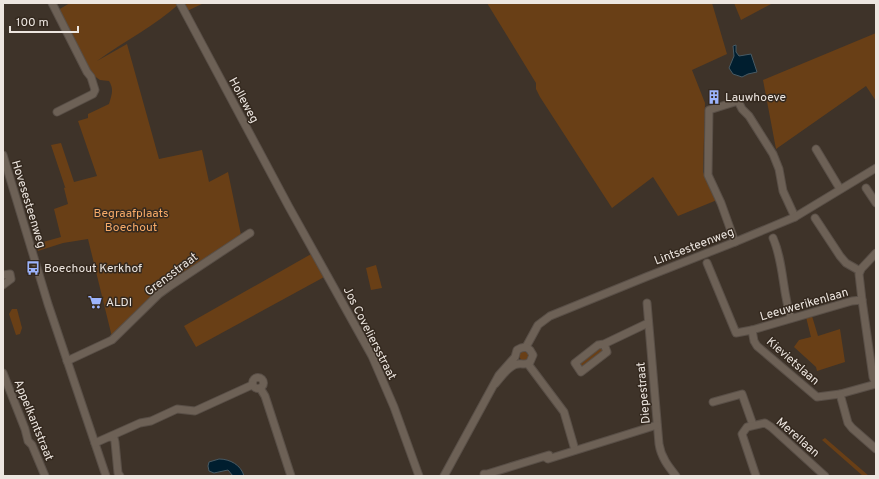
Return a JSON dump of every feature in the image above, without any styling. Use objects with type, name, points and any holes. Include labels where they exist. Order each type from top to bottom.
[{"type":"street","points":[[52,3],[90,77],[95,92],[57,112]]},
{"type":"street","name":"Holleweg","points":[[180,3],[289,207]]},
{"type":"street","points":[[735,242],[721,203],[708,175],[709,110],[738,101],[773,154],[779,169],[783,191],[796,217]]},
{"type":"street","points":[[816,149],[840,189]]},
{"type":"street","name":"Hovesesteenweg","points":[[3,155],[47,300],[106,476]]},
{"type":"street","name":"Lintsesteenweg","points":[[444,476],[502,372],[517,360],[517,350],[526,347],[536,328],[541,322],[550,316],[796,217],[876,168]]},
{"type":"street","points":[[866,188],[876,203]]},
{"type":"street","name":"Jos Coveliersstraat","points":[[289,207],[372,356],[394,407],[419,476]]},
{"type":"street","points":[[816,218],[840,256],[846,263],[860,271]]},
{"type":"street","name":"Grensstraat","points":[[67,361],[112,340],[165,290],[250,233]]},
{"type":"street","points":[[773,238],[779,254],[786,300],[791,318]]},
{"type":"street","points":[[876,253],[860,271],[862,300],[876,384]]},
{"type":"street","name":"Leeuwerikenlaan","points":[[707,263],[736,333],[752,330],[852,301],[862,300]]},
{"type":"street","points":[[3,275],[10,274],[11,279],[3,285]]},
{"type":"street","name":"Diepestraat","points":[[647,303],[660,453],[676,476]]},
{"type":"street","points":[[604,344],[648,323]]},
{"type":"street","name":"Kievietslaan","points":[[752,330],[754,341],[757,346],[817,397],[840,394],[876,384]]},
{"type":"street","points":[[868,338],[876,336]]},
{"type":"street","points":[[526,347],[533,355],[528,364]]},
{"type":"street","points":[[517,360],[524,365],[528,364]]},
{"type":"street","points":[[528,364],[564,412],[575,450]]},
{"type":"street","name":"Appelkantstraat","points":[[3,373],[28,440],[32,445],[45,476]]},
{"type":"street","points":[[95,443],[140,423],[151,421],[177,408],[195,412],[252,385],[256,388],[260,388],[265,396],[291,476]]},
{"type":"street","points":[[713,402],[742,394],[753,426],[745,429],[742,434],[756,476]]},
{"type":"street","points":[[840,394],[848,423],[876,449]]},
{"type":"street","name":"Merellaan","points":[[753,426],[765,423],[825,476]]},
{"type":"street","points":[[484,474],[571,448],[575,450],[657,425]]},
{"type":"street","points":[[110,437],[114,438],[116,442],[118,473],[120,476]]},
{"type":"green space","name":"Begraafplaats Boechout","points":[[70,3],[180,3],[150,26],[97,61],[127,44],[159,159],[202,150],[209,182],[228,172],[241,235],[192,267],[192,269],[112,337],[88,239],[63,243],[38,251],[36,244],[61,237],[54,209],[68,204],[64,188],[66,187],[51,145],[61,143],[74,182],[97,176],[78,121],[88,118],[88,114],[109,104],[112,94],[112,87],[109,81],[100,80],[90,73],[58,10]]},
{"type":"green space","points":[[182,3],[204,3],[187,11]]},
{"type":"green space","points":[[487,3],[712,3],[727,54],[692,70],[705,103],[703,172],[717,200],[678,216],[653,177],[612,208],[540,97],[536,89],[536,83]]},
{"type":"green space","points":[[734,3],[773,3],[741,20]]},
{"type":"green space","points":[[876,33],[876,101],[866,86],[776,149],[763,80]]},
{"type":"green space","points":[[313,253],[326,276],[196,347],[184,326]]},
{"type":"green space","points":[[376,265],[382,288],[371,290],[366,268]]},
{"type":"green space","points":[[12,309],[17,309],[22,328],[20,334],[16,335],[9,314]]},
{"type":"green space","points":[[812,316],[818,336],[840,329],[845,362],[817,371],[816,367],[794,347],[799,340],[811,337],[806,317]]},
{"type":"green space","points":[[603,346],[603,353],[584,367],[580,368],[579,360]]},
{"type":"green space","points":[[524,351],[529,356],[524,361],[519,356]]},
{"type":"green space","points":[[825,438],[869,476],[863,476],[822,440]]},
{"type":"water","points":[[736,45],[736,52],[739,56],[751,54],[757,72],[742,77],[733,74],[729,68],[734,56],[733,46]]},
{"type":"water","points":[[219,459],[234,463],[243,472],[244,476],[233,476],[228,470],[214,473],[209,471],[209,462]]},
{"type":"place","name":"Lauwhoeve","points":[[714,97]]},
{"type":"place","name":"Boechout Kerkhof","points":[[33,268]]},
{"type":"place","name":"ALDI","points":[[95,302]]}]
